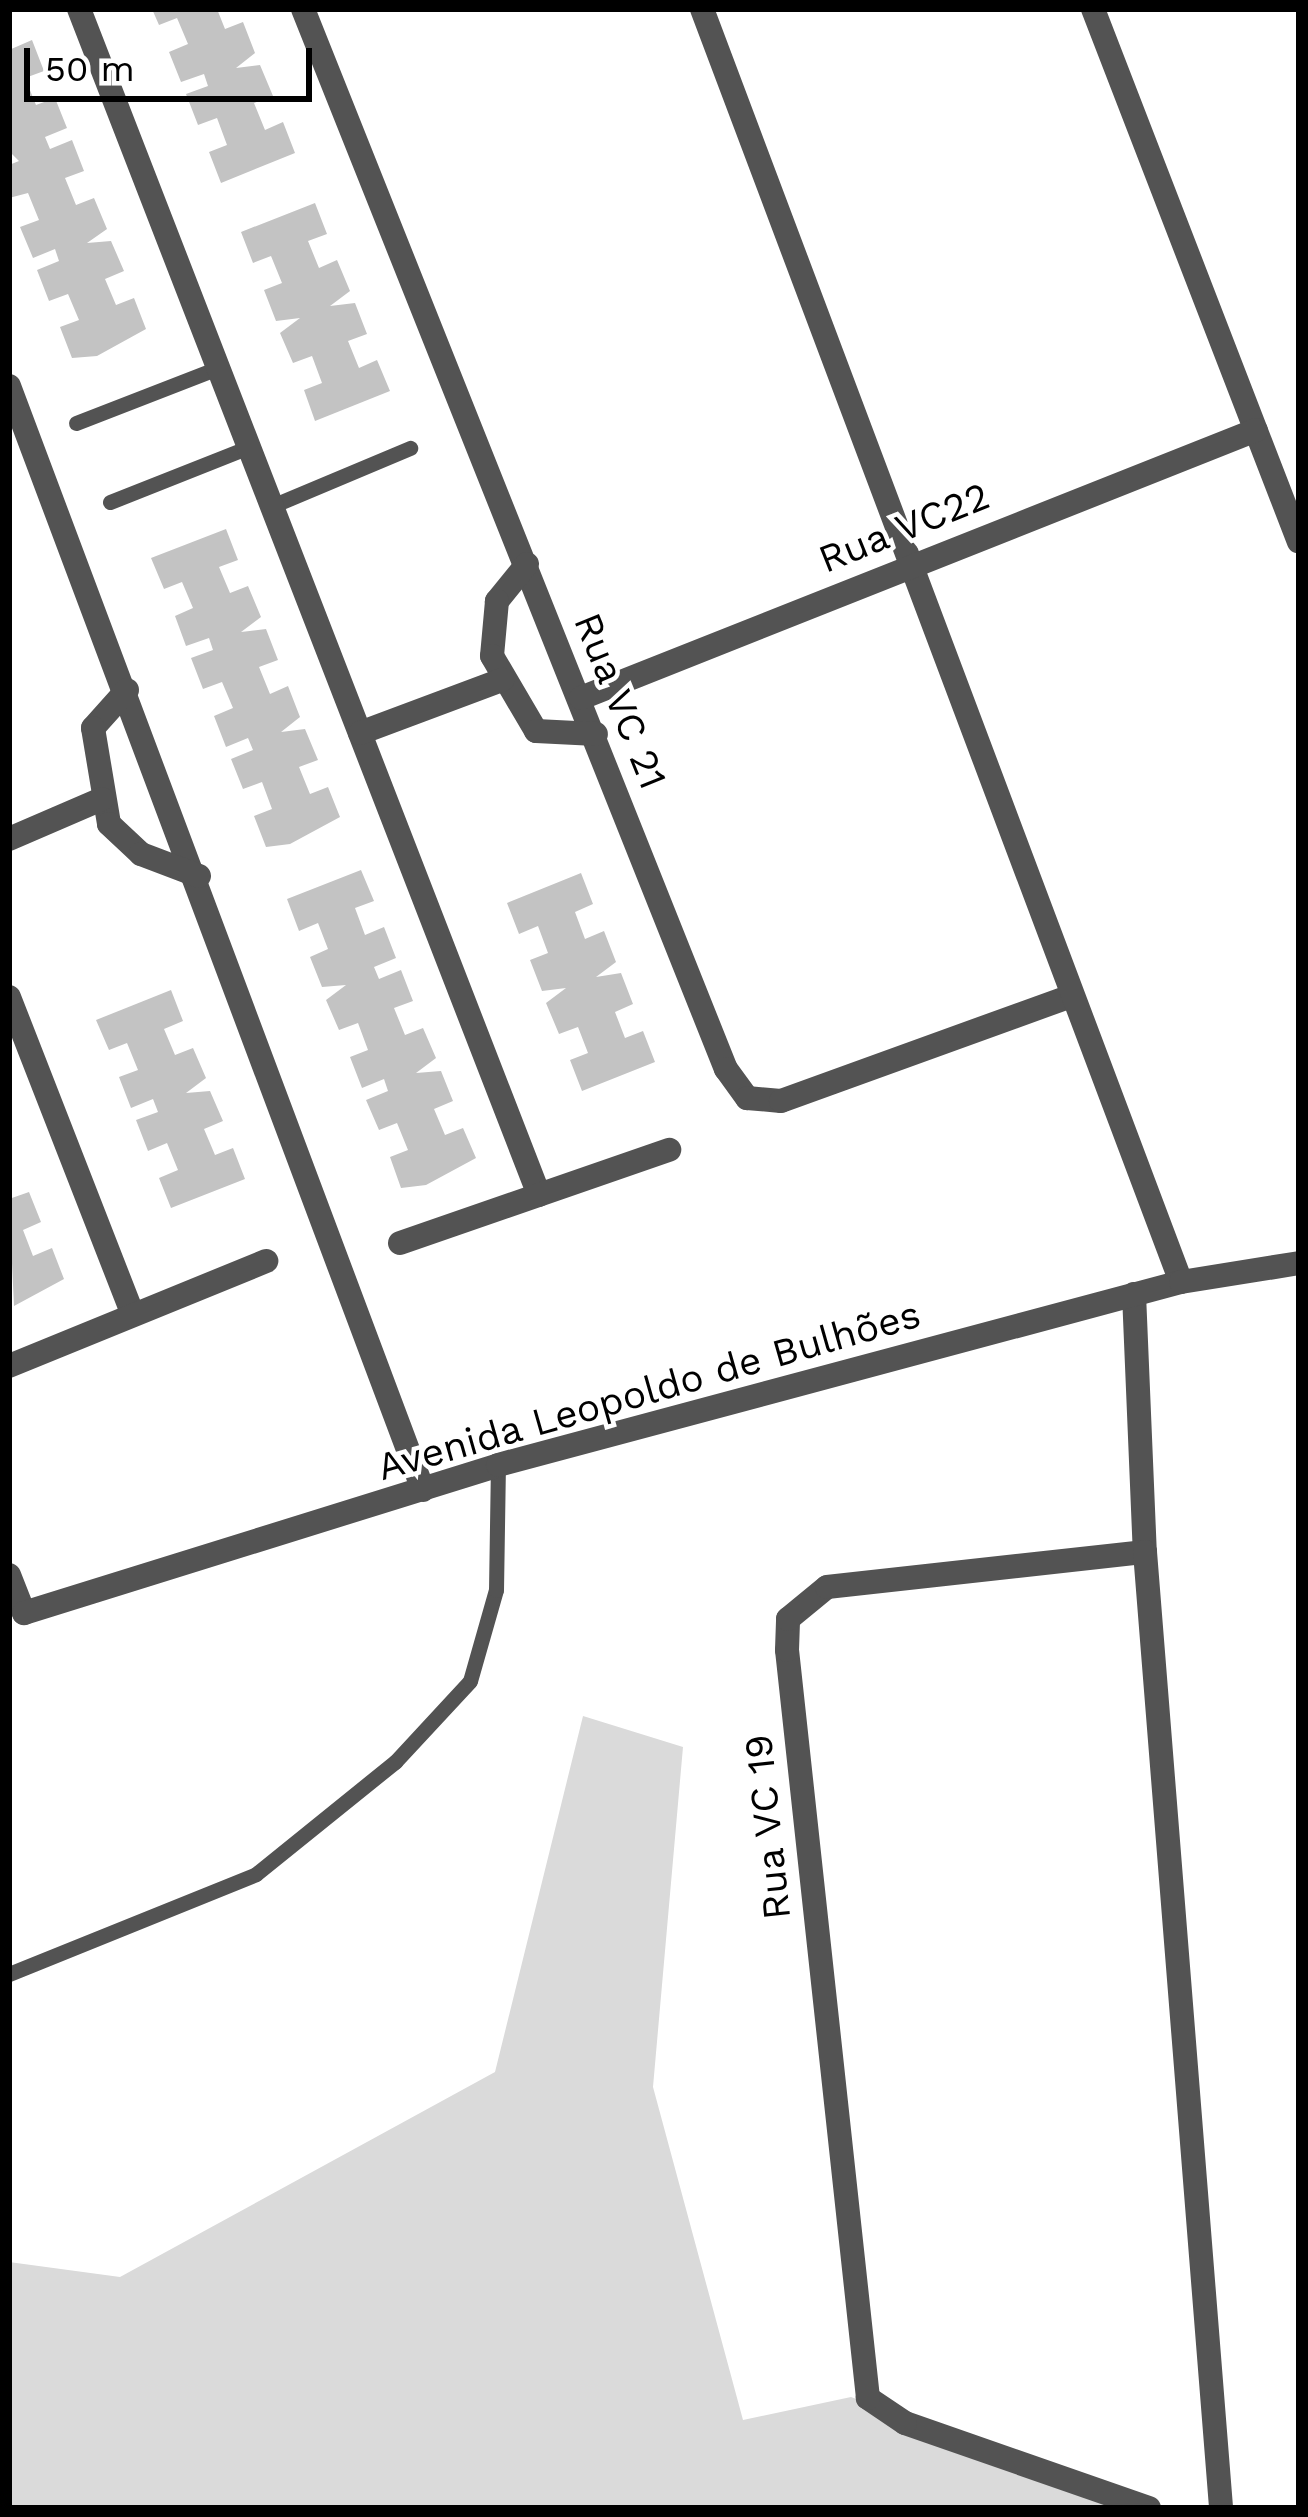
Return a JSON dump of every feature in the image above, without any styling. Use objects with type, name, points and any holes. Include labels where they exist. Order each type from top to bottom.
[{"type":"street","points":[[79,9],[539,1195]]},
{"type":"street","name":"Rua VC 21","points":[[303,9],[596,734],[725,1069],[747,1098],[781,1100],[1071,997]]},
{"type":"street","points":[[702,9],[916,561],[1071,997],[1181,1282]]},
{"type":"street","points":[[1093,9],[1299,542]]},
{"type":"street","points":[[9,386],[199,876],[423,1490]]},
{"type":"street","name":"Rua VC22","points":[[581,698],[916,561],[1256,430]]},
{"type":"street","points":[[527,564],[497,601],[502,680],[536,731],[596,734]]},
{"type":"street","points":[[360,733],[502,680]]},
{"type":"street","points":[[127,690],[93,728],[102,800],[141,854],[199,876]]},
{"type":"street","points":[[9,839],[102,800]]},
{"type":"street","points":[[9,997],[132,1312]]},
{"type":"street","points":[[400,1243],[670,1150]]},
{"type":"street","points":[[9,1366],[266,1261]]},
{"type":"street","name":"Avenida Leopoldo de Bulhões","points":[[9,1575],[24,1613],[497,1465],[1181,1282],[1299,1263]]},
{"type":"street","points":[[1134,1294],[1145,1552],[1221,2508]]},
{"type":"street","name":"Rua VC 19","points":[[1145,1552],[827,1587],[788,1619],[868,2398],[904,2423],[1149,2508]]},
{"type":"lane","points":[[76,423],[218,368]]},
{"type":"lane","points":[[110,502],[249,447]]},
{"type":"lane","points":[[272,506],[410,448]]},
{"type":"lane","points":[[9,1974],[256,1874],[395,1762],[470,1681],[496,1590],[497,1465]]},
{"type":"shaded area","points":[[583,1716],[683,1747],[653,2087],[743,2420],[851,2397],[1143,2508],[9,2508],[9,2262],[120,2277],[495,2072]]},
{"type":"building","points":[[152,9],[217,9],[225,29],[243,22],[255,53],[236,68],[260,65],[273,96],[254,103],[265,130],[283,122],[295,153],[221,183],[209,152],[227,145],[217,118],[198,125],[186,94],[208,86],[204,74],[181,82],[169,52],[188,44],[177,18],[159,25]]},
{"type":"building","points":[[32,40],[44,71],[25,78],[36,105],[55,98],[67,128],[45,137],[50,149],[72,140],[84,171],[65,178],[76,205],[94,198],[107,229],[87,243],[111,241],[124,271],[105,279],[116,305],[134,298],[146,329],[97,356],[72,358],[60,327],[79,320],[68,294],[49,301],[37,270],[59,261],[55,249],[33,258],[20,227],[39,220],[28,193],[9,198],[9,165],[19,161],[9,151],[9,50]]},
{"type":"building","points":[[315,203],[327,234],[308,241],[319,268],[337,260],[350,291],[330,306],[355,303],[367,334],[348,341],[359,368],[377,360],[390,391],[315,421],[304,390],[322,383],[312,356],[293,363],[280,333],[300,318],[276,321],[264,290],[282,283],[271,256],[253,263],[241,232]]},
{"type":"building","points":[[226,529],[238,560],[219,567],[230,593],[248,586],[261,617],[241,632],[266,629],[278,660],[259,667],[270,694],[288,686],[300,717],[281,732],[305,729],[318,760],[299,767],[310,794],[328,787],[340,817],[290,844],[266,847],[254,816],[272,809],[262,782],[243,789],[231,759],[253,750],[248,738],[226,747],[214,716],[233,708],[222,682],[203,689],[191,658],[213,650],[209,638],[186,646],[175,616],[193,608],[182,582],[164,589],[151,558]]},
{"type":"building","points":[[361,870],[374,901],[355,908],[365,935],[384,927],[396,958],[374,967],[379,979],[401,970],[413,1001],[394,1008],[405,1035],[423,1028],[436,1058],[416,1073],[441,1071],[453,1101],[434,1109],[445,1135],[463,1128],[476,1158],[426,1185],[401,1188],[390,1157],[408,1150],[397,1123],[379,1130],[366,1100],[388,1091],[384,1079],[362,1088],[350,1057],[368,1050],[358,1023],[339,1030],[326,1000],[346,985],[322,987],[310,957],[328,949],[318,923],[299,931],[287,899]]},
{"type":"building","points":[[581,873],[593,904],[575,912],[585,939],[604,931],[616,962],[596,977],[621,973],[633,1004],[615,1012],[625,1038],[643,1031],[655,1062],[582,1091],[570,1060],[588,1053],[578,1027],[559,1034],[546,1003],[566,988],[542,991],[530,960],[548,953],[538,926],[519,934],[507,903]]},
{"type":"building","points":[[171,990],[183,1021],[164,1029],[175,1055],[193,1048],[206,1078],[186,1093],[210,1091],[223,1121],[204,1129],[215,1155],[233,1148],[245,1179],[171,1208],[159,1178],[178,1170],[167,1143],[148,1151],[136,1120],[158,1112],[153,1099],[131,1108],[119,1077],[138,1070],[127,1043],[109,1050],[96,1020]]},
{"type":"building","points":[[29,1192],[41,1222],[23,1230],[33,1256],[52,1248],[64,1279],[14,1306],[9,1199]]}]
